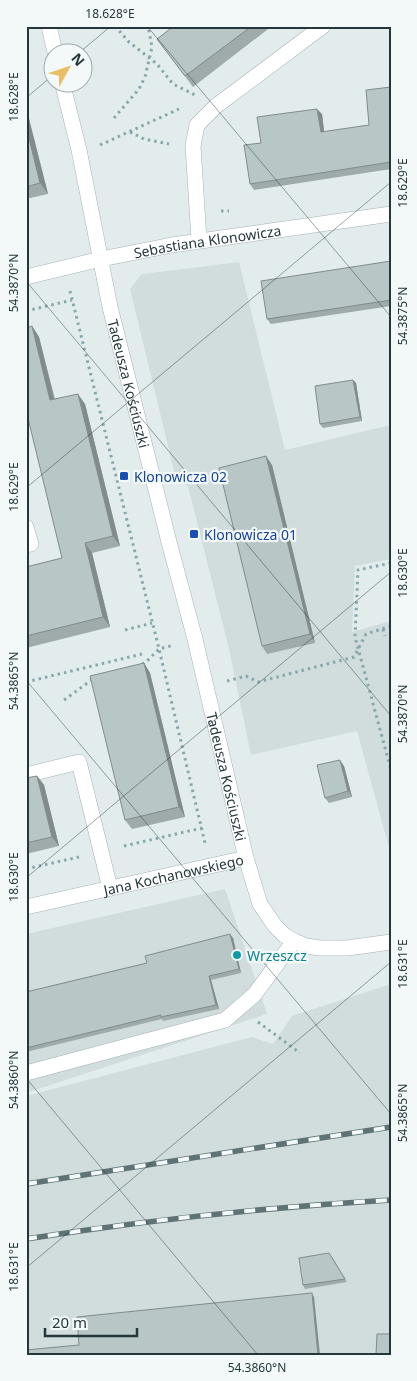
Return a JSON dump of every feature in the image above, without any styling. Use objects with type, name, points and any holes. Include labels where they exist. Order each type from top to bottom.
[{"type":"street","points":[[48,26],[52,42]]},
{"type":"street","points":[[199,240],[193,146],[197,124],[216,106],[322,26]]},
{"type":"street","name":"Tadeusza Kościuszki","points":[[64,92],[79,150],[110,307],[195,639],[246,858]]},
{"type":"street","name":"Sebastiana Klonowicza","points":[[26,277],[101,259],[199,240],[391,214]]},
{"type":"street","points":[[26,527],[31,544],[26,545]]},
{"type":"street","points":[[26,775],[79,762],[110,888]]},
{"type":"street","name":"Jana Kochanowskiego","points":[[26,907],[246,858],[260,904],[275,926],[294,941],[306,946],[320,948],[347,948],[391,942]]},
{"type":"street","points":[[26,1073],[225,1020],[254,996],[294,941]]},
{"type":"path","points":[[115,26],[129,42],[156,64],[173,84],[202,98]]},
{"type":"path","points":[[114,118],[139,89],[145,77],[152,46],[148,26]]},
{"type":"path","points":[[97,145],[104,144],[186,106]]},
{"type":"path","points":[[129,132],[144,139],[169,144],[194,158]]},
{"type":"path","points":[[195,182],[228,211],[238,211]]},
{"type":"path","points":[[64,268],[211,866]]},
{"type":"path","points":[[26,311],[72,300]]},
{"type":"path","points":[[391,564],[358,570],[355,637],[391,770]]},
{"type":"path","points":[[125,630],[152,623]]},
{"type":"path","points":[[227,681],[246,676],[258,682],[354,657],[366,634],[391,626]]},
{"type":"path","points":[[383,628],[385,636]]},
{"type":"path","points":[[136,665],[145,663],[159,649]]},
{"type":"path","points":[[26,682],[142,654]]},
{"type":"path","points":[[64,700],[94,679]]},
{"type":"path","points":[[278,1036],[300,1053]]},
{"type":"shaded area","points":[[239,262],[285,450],[391,425],[391,559],[355,566],[352,632],[391,621],[391,855],[357,731],[251,755],[229,649],[188,486],[176,479],[130,289],[142,274]]},
{"type":"shaded area","points":[[225,889],[267,1014],[26,1093],[26,934]]},
{"type":"shaded area","points":[[391,984],[391,1355],[26,1355],[26,1096],[252,1037],[273,1044],[292,1016]]},
{"type":"building","points":[[174,26],[252,26],[185,76],[157,39]]},
{"type":"building","points":[[391,87],[391,162],[250,184],[244,145],[261,143],[257,117],[317,109],[321,132],[369,125],[366,90]]},
{"type":"building","points":[[26,126],[40,183],[26,187]]},
{"type":"building","points":[[391,261],[391,300],[267,319],[261,281]]},
{"type":"building","points":[[32,326],[50,400],[78,394],[113,536],[85,543],[103,617],[26,636],[26,567],[62,558],[26,410],[26,328]]},
{"type":"building","points":[[353,380],[360,417],[320,424],[315,386]]},
{"type":"building","points":[[266,456],[310,634],[262,646],[219,468]]},
{"type":"building","points":[[144,663],[179,807],[125,820],[90,676]]},
{"type":"building","points":[[340,760],[348,791],[325,798],[317,765]]},
{"type":"building","points":[[37,776],[52,837],[26,843],[26,778]]},
{"type":"building","points":[[230,934],[239,969],[209,976],[216,1005],[161,1017],[161,1015],[26,1048],[26,992],[147,963],[145,956]]},
{"type":"building","points":[[329,1253],[345,1279],[303,1285],[299,1258]]},
{"type":"building","points":[[312,1293],[318,1355],[26,1355],[26,1350],[79,1345],[77,1317]]},
{"type":"building","points":[[377,1334],[391,1334],[391,1355],[376,1355]]},
{"type":"railway","points":[[26,1184],[391,1127]]},
{"type":"railway","points":[[26,1239],[208,1215],[391,1200]]},
{"type":"place","name":"Klonowicza 02","points":[[124,476]]},
{"type":"place","name":"Klonowicza 01","points":[[194,534]]},
{"type":"place","name":"Wrzeszcz","points":[[237,955]]}]
